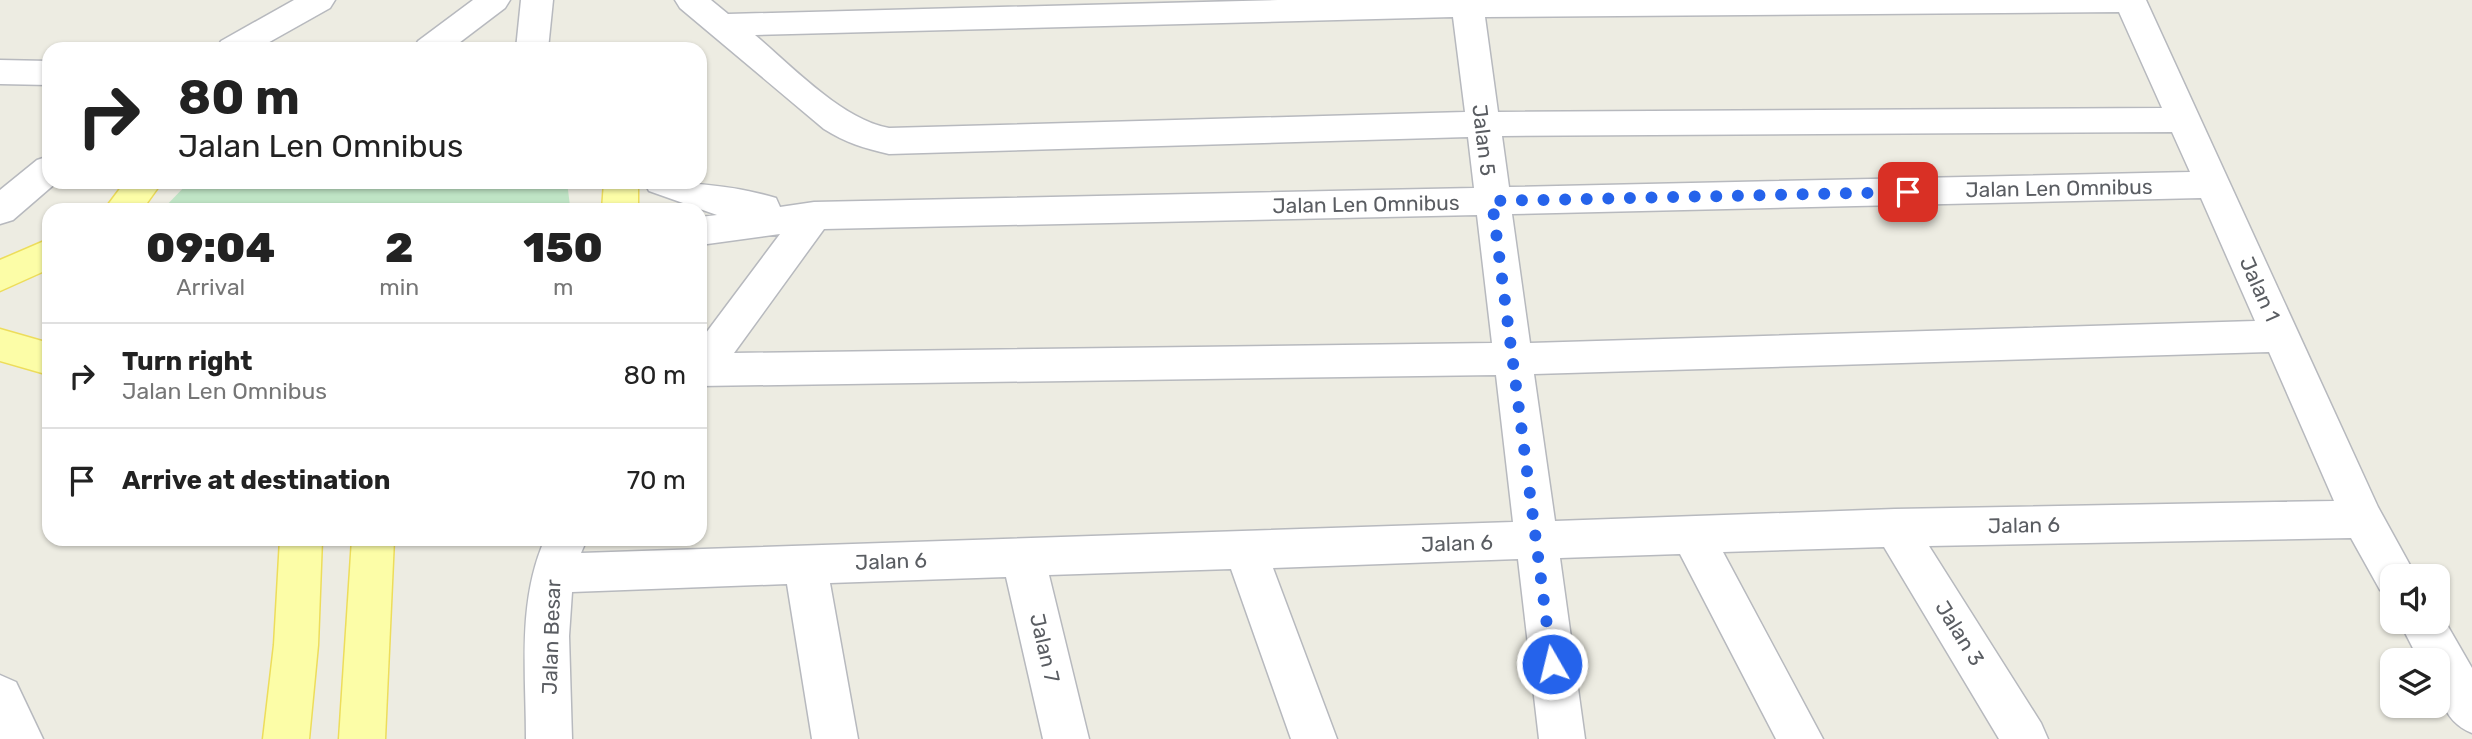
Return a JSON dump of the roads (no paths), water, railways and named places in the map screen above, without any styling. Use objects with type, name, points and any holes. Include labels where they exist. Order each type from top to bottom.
[{"type":"main road","points":[[0,276],[42,256]]},
{"type":"main road","points":[[0,345],[42,357]]},
{"type":"main road","points":[[286,739],[296,645],[300,546]]},
{"type":"main road","points":[[362,739],[373,546]]},
{"type":"street","points":[[244,42],[319,0]]},
{"type":"street","points":[[438,42],[494,0]]},
{"type":"street","points":[[533,42],[537,0]]},
{"type":"street","points":[[691,0],[836,120],[859,135],[889,141],[1482,124],[2184,120]]},
{"type":"street","points":[[722,25],[1467,3],[2130,0]]},
{"type":"street","name":"Jalan 1","points":[[2130,0],[2363,519],[2388,564]]},
{"type":"street","name":"Jalan 5","points":[[1467,3],[1562,739]]},
{"type":"street","points":[[0,72],[42,73]]},
{"type":"street","points":[[7,199],[42,174]]},
{"type":"street","name":"Jalan Len Omnibus","points":[[707,230],[814,216],[2213,185]]},
{"type":"street","name":"Jalan Len Omnibus","points":[[680,189],[713,201],[814,216]]},
{"type":"street","points":[[707,360],[814,216]]},
{"type":"street","points":[[707,369],[1513,359],[2281,336]]},
{"type":"street","name":"Jalan 6","points":[[559,556],[805,564],[1895,528],[2363,519]]},
{"type":"street","name":"Jalan 3","points":[[1895,528],[2025,739]]},
{"type":"street","points":[[1692,535],[1800,739]]},
{"type":"street","points":[[1245,549],[1314,739]]},
{"type":"street","name":"Jalan Besar","points":[[549,739],[559,556]]},
{"type":"street","name":"Jalan 7","points":[[1023,557],[1066,739]]},
{"type":"street","points":[[805,564],[835,739]]},
{"type":"street","points":[[2428,634],[2472,711]]},
{"type":"street","points":[[0,697],[20,739]]}]
